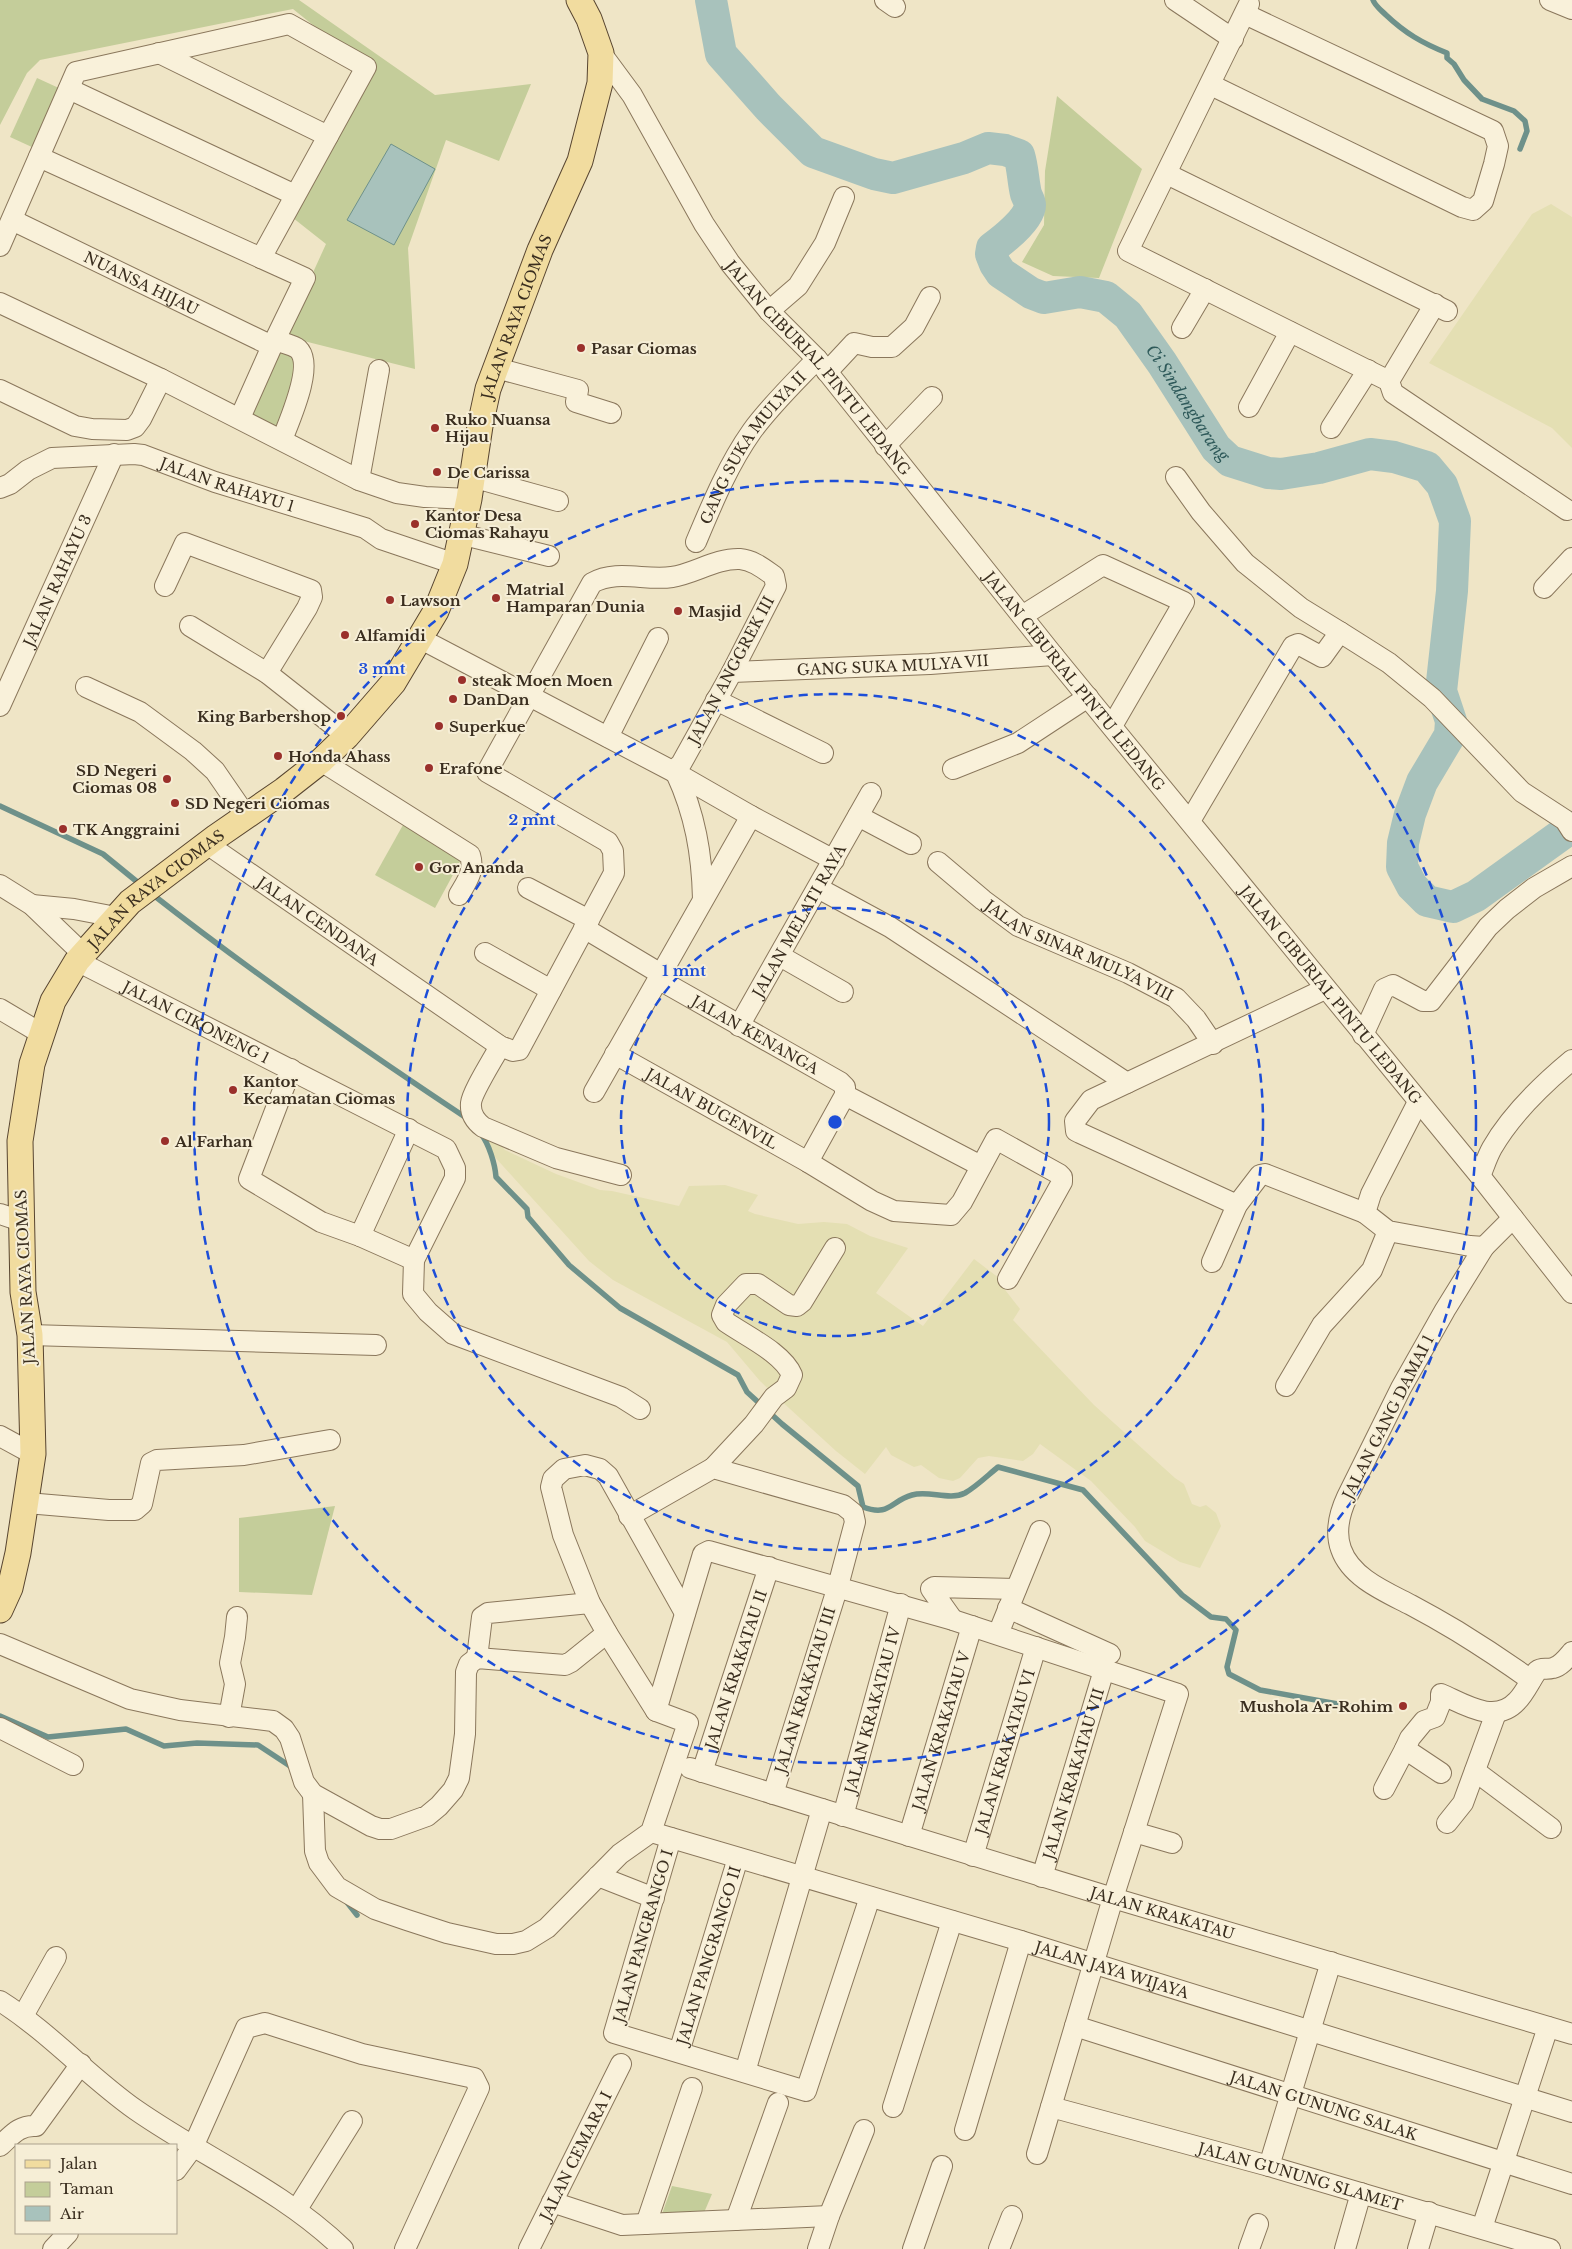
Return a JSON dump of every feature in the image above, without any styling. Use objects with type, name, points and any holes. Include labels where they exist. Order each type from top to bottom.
[{"type":"main road","name":"JALAN RAYA CIOMAS","points":[[0,1610],[27,1503],[33,1454],[30,1335],[11,1218],[27,1089],[53,1001],[80,957],[123,909],[206,844],[321,761],[347,736],[393,683],[421,639],[447,588],[455,564],[488,388],[540,250],[584,150],[600,83],[601,53],[589,19],[579,0]]},
{"type":"street","points":[[1175,0],[1233,38]]},
{"type":"street","points":[[1550,0],[1572,9]]},
{"type":"street","points":[[1211,85],[1462,208],[1473,210],[1483,200],[1498,146],[1493,131],[1247,9],[1128,251],[1389,381],[1393,393],[1567,510]]},
{"type":"street","points":[[0,246],[76,72],[289,24],[366,67],[261,258]]},
{"type":"street","points":[[159,53],[328,136]]},
{"type":"street","name":"JALAN CIBURIAL PINTU LEDANG","points":[[601,53],[632,95],[717,246],[769,311],[822,366],[1053,655],[1480,1176],[1572,1293]]},
{"type":"street","points":[[69,89],[295,195]]},
{"type":"street","points":[[39,157],[305,278],[240,418]]},
{"type":"street","points":[[1167,174],[1441,308],[1389,381]]},
{"type":"street","points":[[769,311],[798,286],[825,243],[844,197]]},
{"type":"street","name":"NUANSA HIJAU","points":[[12,220],[274,343],[297,348],[303,357],[304,364],[302,384],[282,440]]},
{"type":"street","points":[[1182,328],[1205,289]]},
{"type":"street","name":"GANG SUKA MULYA II","points":[[696,542],[718,490],[751,432],[768,410],[822,366],[854,343],[872,347],[892,347],[914,327],[930,296]]},
{"type":"street","points":[[0,303],[161,379],[359,480],[397,493],[425,497],[470,488],[558,501]]},
{"type":"street","points":[[1249,407],[1290,332]]},
{"type":"street","points":[[496,368],[578,390],[576,402],[611,413]]},
{"type":"street","points":[[359,480],[379,370]]},
{"type":"street","points":[[1331,428],[1368,370]]},
{"type":"street","points":[[0,390],[74,426],[92,430],[127,430],[135,427],[141,419],[161,379]]},
{"type":"street","points":[[885,446],[932,397]]},
{"type":"street","name":"JALAN RAHAYU 1","points":[[0,488],[10,484],[28,470],[52,458],[114,454],[143,455],[215,482],[365,528],[381,539],[455,564]]},
{"type":"street","name":"JALAN RAHAYU 3","points":[[0,706],[114,454]]},
{"type":"street","points":[[1176,477],[1201,512],[1245,563],[1301,608],[1389,663],[1432,698],[1443,712],[1465,731],[1522,792],[1569,825]]},
{"type":"street","points":[[460,534],[549,556]]},
{"type":"street","points":[[165,586],[185,543],[311,590],[312,597],[307,608],[267,673]]},
{"type":"street","points":[[1544,588],[1572,558]]},
{"type":"street","name":"JALAN ANGGREK III","points":[[530,696],[592,583],[601,578],[612,576],[672,577],[702,567],[740,559],[756,564],[774,576],[776,584],[732,672],[681,764],[674,772]]},
{"type":"street","points":[[1022,616],[1103,565],[1184,602],[1112,726]]},
{"type":"street","points":[[190,626],[267,673],[347,736]]},
{"type":"street","points":[[1190,821],[1293,646],[1298,644],[1322,657],[1340,632]]},
{"type":"street","points":[[608,737],[658,638]]},
{"type":"street","points":[[421,639],[674,772],[834,860]]},
{"type":"street","name":"GANG SUKA MULYA VII","points":[[732,672],[930,664],[1053,655]]},
{"type":"street","points":[[86,687],[140,712],[193,751],[215,771],[246,816]]},
{"type":"street","points":[[530,696],[487,772],[608,842],[613,851],[614,873],[519,1050],[513,1051],[500,1046],[471,1100],[473,1116],[483,1127],[556,1158],[621,1175]]},
{"type":"street","points":[[953,769],[1018,743],[1088,697]]},
{"type":"street","points":[[716,700],[823,753]]},
{"type":"street","points":[[321,761],[470,855],[472,874],[459,895]]},
{"type":"street","points":[[674,772],[687,796],[700,848],[703,899]]},
{"type":"street","name":"JALAN MELATI RAYA","points":[[739,1026],[871,792]]},
{"type":"street","points":[[594,1092],[751,816]]},
{"type":"street","points":[[858,816],[911,844]]},
{"type":"street","name":"JALAN CENDANA","points":[[206,844],[500,1046]]},
{"type":"street","name":"JALAN SINAR MULYA VIII","points":[[938,862],[983,900],[1018,926],[1128,973],[1176,998],[1196,1019],[1213,1044]]},
{"type":"street","points":[[1363,1035],[1384,989],[1392,985],[1423,1001],[1431,1001],[1494,921],[1534,888],[1572,866]]},
{"type":"street","points":[[0,885],[32,905],[74,909],[123,909]]},
{"type":"street","name":"JALAN KENANGA","points":[[528,888],[586,924],[659,977],[739,1026],[840,1082],[845,1087],[845,1095]]},
{"type":"street","points":[[818,888],[890,927],[1127,1083]]},
{"type":"street","name":"JALAN CIKONENG 1","points":[[32,905],[80,957],[446,1149],[455,1168],[455,1178],[414,1260]]},
{"type":"street","points":[[485,953],[551,990]]},
{"type":"street","points":[[780,956],[843,992]]},
{"type":"street","points":[[1237,1205],[1076,1131],[1075,1121],[1091,1100],[1326,989]]},
{"type":"street","points":[[0,1009],[42,1034]]},
{"type":"street","name":"JALAN BUGENVIL","points":[[615,1054],[808,1162],[872,1201],[894,1211],[951,1215],[962,1202],[981,1166]]},
{"type":"street","points":[[1480,1176],[1492,1149],[1508,1124],[1548,1081],[1572,1060]]},
{"type":"street","points":[[291,1069],[249,1180],[321,1222],[360,1236],[414,1260],[413,1294],[428,1312],[453,1334],[621,1397],[640,1409]]},
{"type":"street","points":[[808,1162],[845,1095],[981,1166],[996,1139],[1062,1177],[1062,1182],[1008,1279]]},
{"type":"street","points":[[1365,1213],[1371,1194],[1418,1102]]},
{"type":"street","points":[[360,1236],[409,1129]]},
{"type":"street","points":[[1212,1262],[1237,1205],[1262,1174],[1325,1196],[1365,1213],[1388,1231],[1484,1247]]},
{"type":"street","name":"JALAN GANG DAMAI 1","points":[[1513,1218],[1484,1247],[1445,1310],[1401,1388],[1347,1496],[1339,1522],[1341,1549],[1351,1567],[1386,1594],[1412,1606],[1491,1653],[1531,1680]]},
{"type":"street","points":[[1286,1386],[1322,1325],[1372,1270],[1388,1231]]},
{"type":"street","points":[[629,1516],[713,1468],[757,1421],[774,1398],[786,1388],[792,1375],[789,1368],[780,1358],[726,1322],[722,1315],[726,1305],[746,1284],[758,1284],[789,1305],[797,1306],[802,1302],[835,1248]]},
{"type":"street","points":[[30,1335],[376,1345]]},
{"type":"street","points":[[0,1436],[33,1454]]},
{"type":"street","points":[[27,1503],[109,1510],[135,1510],[142,1504],[151,1463],[158,1460],[244,1455],[330,1440]]},
{"type":"street","points":[[685,1613],[629,1516],[613,1484],[600,1469],[585,1465],[564,1469],[553,1479],[551,1487],[556,1513],[590,1603],[606,1633],[656,1711],[716,1733]]},
{"type":"street","name":"JALAN KRAKATAU III","points":[[713,1468],[844,1505],[852,1513],[856,1522],[773,1794]]},
{"type":"street","points":[[998,1634],[1040,1531]]},
{"type":"street","points":[[656,1711],[703,1554],[709,1551],[901,1604],[1036,1647],[1107,1662]]},
{"type":"street","name":"JALAN KRAKATAU II","points":[[702,1772],[769,1567]]},
{"type":"street","points":[[963,1623],[931,1589],[934,1587],[1016,1589]]},
{"type":"street","points":[[477,1658],[482,1617],[488,1612],[590,1603]]},
{"type":"street","name":"JALAN KRAKATAU IV","points":[[843,1816],[901,1604]]},
{"type":"street","points":[[1008,1608],[1107,1662],[1178,1694],[1113,1898],[1037,2154]]},
{"type":"street","points":[[230,1717],[235,1684],[230,1663],[236,1637],[237,1617]]},
{"type":"street","name":"JALAN KRAKATAU V","points":[[909,1836],[963,1623]]},
{"type":"street","points":[[0,1644],[130,1699],[180,1710],[273,1721],[284,1729],[290,1738],[304,1782],[313,1794],[324,1802],[380,1829],[391,1828],[427,1816],[439,1806],[459,1778],[462,1766],[466,1672],[469,1664],[477,1658],[565,1665],[606,1633]]},
{"type":"street","name":"JALAN KRAKATAU VI","points":[[973,1856],[1036,1647]]},
{"type":"street","points":[[1384,1789],[1410,1738],[1424,1722],[1437,1715],[1441,1694],[1475,1708],[1496,1713],[1518,1701],[1541,1668],[1556,1667],[1572,1652]]},
{"type":"street","name":"JALAN KRAKATAU VII","points":[[1042,1877],[1107,1662]]},
{"type":"street","points":[[1447,1823],[1463,1803],[1496,1713]]},
{"type":"street","points":[[313,1794],[315,1851],[319,1862],[337,1887],[375,1909],[447,1933],[496,1944],[513,1944],[526,1941],[547,1928],[625,1849],[651,1832],[688,1723]]},
{"type":"street","points":[[0,1728],[73,1765]]},
{"type":"street","points":[[1405,1749],[1440,1773]]},
{"type":"street","name":"JALAN KRAKATAU","points":[[675,1764],[1042,1877],[1572,2034]]},
{"type":"street","points":[[1475,1771],[1551,1828]]},
{"type":"street","points":[[745,2072],[822,1809]]},
{"type":"street","name":"JALAN JAYA WIJAYA","points":[[651,1832],[1021,1941],[1572,2112]]},
{"type":"street","points":[[1134,1832],[1172,1843]]},
{"type":"street","name":"JALAN PANGRANGO I","points":[[672,1838],[614,2033],[679,2052]]},
{"type":"street","name":"JALAN PANGRANGO II","points":[[679,2052],[738,1858]]},
{"type":"street","points":[[598,1876],[654,1898]]},
{"type":"street","points":[[679,2052],[806,2091],[870,1897]]},
{"type":"street","points":[[893,2107],[952,1921]]},
{"type":"street","points":[[965,2130],[1021,1941]]},
{"type":"street","points":[[23,2016],[56,1957]]},
{"type":"street","points":[[1269,2166],[1332,1962]]},
{"type":"street","points":[[0,2002],[23,2016],[135,2109],[194,2148],[275,2194],[297,2209],[343,2249]]},
{"type":"street","points":[[178,2168],[194,2148],[246,2028],[258,2023],[265,2023],[362,2054],[474,2078],[479,2088],[405,2249]]},
{"type":"street","name":"JALAN GUNUNG SALAK","points":[[1075,2026],[1290,2096],[1572,2184]]},
{"type":"street","points":[[1492,2237],[1503,2163],[1548,2027]]},
{"type":"street","points":[[0,2146],[24,2125],[36,2126],[81,2064]]},
{"type":"street","name":"JALAN CEMARA I","points":[[528,2249],[620,2064]]},
{"type":"street","points":[[646,2224],[692,2088]]},
{"type":"street","points":[[736,2220],[778,2103]]},
{"type":"street","name":"JALAN GUNUNG SLAMET","points":[[1051,2107],[1429,2212],[1492,2237],[1550,2249]]},
{"type":"street","points":[[297,2209],[352,2121]]},
{"type":"street","points":[[818,2249],[829,2216],[864,2130]]},
{"type":"street","points":[[913,2249],[942,2166]]},
{"type":"street","points":[[1345,2249],[1361,2193]]},
{"type":"street","points":[[552,2202],[622,2225],[829,2216]]},
{"type":"street","points":[[1418,2249],[1429,2212]]},
{"type":"street","points":[[999,2249],[1012,2216]]},
{"type":"street","points":[[1249,2249],[1258,2224]]},
{"type":"street","points":[[53,2249],[67,2234]]},
{"type":"shaded area","points":[[1551,204],[1572,217],[1572,448],[1552,428],[1429,363],[1532,214]]},
{"type":"shaded area","points":[[488,1132],[505,1150],[556,1174],[600,1190],[679,1206],[689,1186],[725,1185],[758,1195],[748,1211],[755,1214],[798,1224],[824,1222],[847,1224],[870,1236],[908,1248],[876,1293],[923,1326],[974,1259],[999,1278],[999,1282],[1020,1309],[1013,1320],[1094,1405],[1184,1484],[1192,1504],[1200,1507],[1206,1505],[1216,1513],[1221,1526],[1200,1568],[1180,1562],[1145,1541],[1135,1527],[1091,1481],[1040,1444],[1033,1454],[1023,1461],[989,1456],[978,1458],[960,1478],[953,1481],[939,1478],[921,1465],[914,1467],[891,1455],[886,1447],[865,1474],[836,1451],[760,1381],[727,1342],[613,1280],[589,1261],[493,1155],[486,1135]]},
{"type":"green space","points":[[0,0],[299,0],[435,95],[531,84],[499,161],[446,140],[408,248],[415,369],[284,336],[326,244],[288,214],[369,70],[293,9],[40,60],[27,73],[0,125]]},
{"type":"green space","points":[[37,78],[61,89],[34,148],[10,137]]},
{"type":"green space","points":[[1057,96],[1142,169],[1099,278],[1053,276],[1022,262],[1044,225],[1045,171]]},
{"type":"green space","points":[[276,350],[294,357],[295,365],[293,384],[275,429],[247,418]]},
{"type":"green space","name":"Gor Ananda","points":[[403,825],[462,858],[435,908],[375,875]]},
{"type":"green space","points":[[335,1506],[312,1595],[239,1592],[239,1518]]},
{"type":"green space","points":[[672,2186],[712,2194],[703,2215],[662,2214]]},
{"type":"water","points":[[391,144],[435,169],[394,245],[347,220]]},
{"type":"waterway","name":"Ci Sindangbarang","points":[[711,0],[721,54],[768,107],[813,152],[874,174],[893,178],[964,158],[988,148],[1005,150],[1019,155],[1026,194],[1030,205],[1029,211],[1021,223],[992,248],[991,254],[1001,273],[1031,293],[1044,298],[1080,292],[1106,297],[1128,315],[1162,363],[1216,448],[1230,461],[1268,473],[1281,474],[1319,468],[1370,454],[1394,457],[1427,467],[1442,485],[1455,521],[1452,591],[1441,691],[1451,721],[1450,735],[1422,782],[1410,814],[1403,843],[1402,867],[1412,886],[1427,901],[1453,907],[1476,896],[1572,827]]},
{"type":"waterway","points":[[1373,0],[1380,10],[1407,32],[1447,53],[1447,58],[1482,99],[1514,111],[1525,121],[1527,131],[1520,149]]},
{"type":"waterway","points":[[0,806],[103,854],[141,885]]},
{"type":"waterway","points":[[152,894],[308,1010],[468,1119]]},
{"type":"waterway","points":[[481,1134],[491,1154],[496,1177],[527,1209],[528,1217],[569,1265],[620,1308],[738,1375],[747,1392],[782,1424],[858,1486],[863,1507],[872,1510],[885,1509],[905,1498],[919,1494],[959,1495],[974,1487],[998,1467],[1083,1490],[1182,1595],[1211,1617],[1226,1619],[1236,1630],[1227,1667],[1229,1674],[1260,1690],[1360,1708]]},
{"type":"waterway","points":[[0,1716],[48,1737],[126,1729],[164,1746],[197,1743],[258,1745],[293,1768]]},
{"type":"waterway","points":[[346,1901],[357,1915]]},
{"type":"place","name":"Pasar Ciomas","points":[[581,348]]},
{"type":"place","name":"Ruko Nuansa Hijau","points":[[435,428]]},
{"type":"place","name":"De Carissa","points":[[437,472]]},
{"type":"place","name":"Kantor Desa Ciomas Rahayu","points":[[415,524]]},
{"type":"place","name":"Matrial Hamparan Dunia","points":[[496,598]]},
{"type":"place","name":"Lawson","points":[[390,600]]},
{"type":"place","name":"Masjid","points":[[678,611]]},
{"type":"place","name":"Alfamidi","points":[[345,635]]},
{"type":"place","name":"steak Moen Moen","points":[[462,680]]},
{"type":"place","name":"DanDan","points":[[453,699]]},
{"type":"place","name":"King Barbershop","points":[[341,716]]},
{"type":"place","name":"Superkue","points":[[439,726]]},
{"type":"place","name":"Honda Ahass","points":[[278,756]]},
{"type":"place","name":"Erafone","points":[[429,768]]},
{"type":"place","name":"SD Negeri Ciomas 08","points":[[167,779]]},
{"type":"place","name":"SD Negeri Ciomas","points":[[175,803]]},
{"type":"place","name":"TK Anggraini","points":[[63,829]]},
{"type":"place","name":"Gor Ananda","points":[[419,867]]},
{"type":"place","name":"Kantor Kecamatan Ciomas","points":[[233,1090]]},
{"type":"place","name":"Al Farhan","points":[[165,1141]]},
{"type":"place","name":"Mushola Ar-Rohim","points":[[1403,1706]]}]
